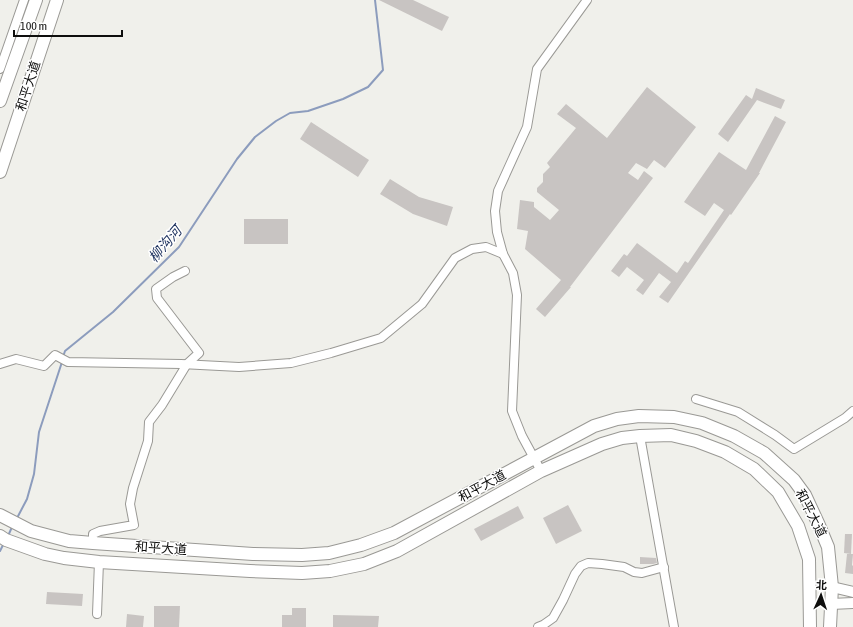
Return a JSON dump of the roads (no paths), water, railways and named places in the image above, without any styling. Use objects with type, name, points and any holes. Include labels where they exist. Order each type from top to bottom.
[{"type":"highway","name":"和平大道","points":[[0,101],[36,0]]},
{"type":"highway","name":"和平大道","points":[[0,172],[57,0]]},
{"type":"highway","name":"和平大道","points":[[0,515],[31,531],[69,541],[253,554],[302,555],[329,553],[362,545],[394,533],[594,426],[617,419],[639,416],[674,417],[702,423],[734,436],[764,453],[794,480],[805,495],[828,547],[832,587],[830,627]]},
{"type":"highway","name":"和平大道","points":[[0,536],[6,540],[45,554],[99,562],[302,573],[330,570],[364,564],[397,551],[541,471],[602,444],[622,438],[671,435],[696,441],[725,452],[754,468],[778,492],[798,526],[809,559],[810,627]]},
{"type":"main road","points":[[832,587],[853,592]]},
{"type":"main road","points":[[831,604],[853,604]]},
{"type":"street","points":[[0,69],[24,0]]},
{"type":"street","points":[[541,471],[522,436],[512,411],[516,295],[513,273],[504,254],[497,232],[495,211],[498,191],[528,127],[537,69],[587,0]]},
{"type":"street","points":[[0,364],[16,358],[44,366],[56,356],[67,362],[187,364],[239,367],[291,363],[381,338],[422,304],[455,258],[472,249],[486,247],[504,254]]},
{"type":"street","points":[[93,543],[93,534],[100,530],[134,525],[130,504],[133,488],[148,441],[149,422],[162,405],[187,364],[200,353],[157,298],[156,289],[173,277],[185,271]]},
{"type":"street","points":[[696,399],[738,412],[775,435],[794,449],[845,418],[853,411]]},
{"type":"street","points":[[640,436],[674,627]]},
{"type":"street","points":[[96,614],[99,562]]},
{"type":"street","points":[[538,627],[553,618],[575,574],[581,566],[588,563],[602,564],[624,567],[634,572],[642,573],[664,567]]},
{"type":"waterway","name":"柳沟河","points":[[63,357],[65,351],[113,312],[179,247],[237,159],[255,137],[276,121],[290,113],[308,111],[343,99],[368,87],[383,70],[375,0]]},
{"type":"waterway","name":"柳沟河","points":[[16,520],[27,499],[34,474],[39,432],[62,362]]},
{"type":"waterway","name":"柳沟河","points":[[8,536],[12,527]]},
{"type":"waterway","name":"柳沟河","points":[[0,551],[4,543]]}]
